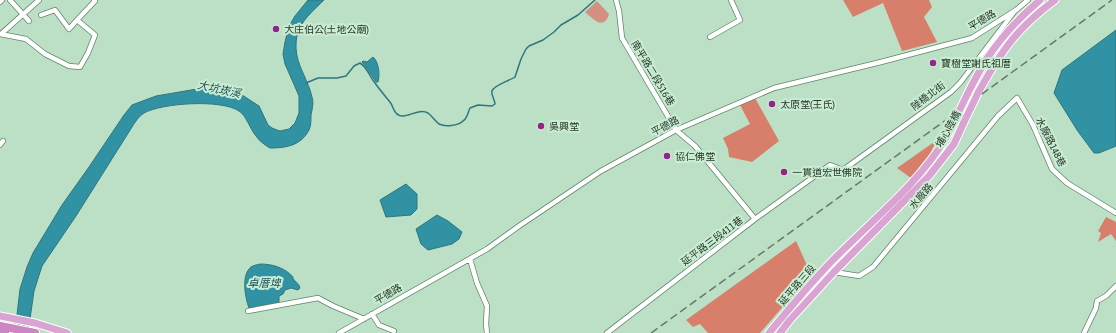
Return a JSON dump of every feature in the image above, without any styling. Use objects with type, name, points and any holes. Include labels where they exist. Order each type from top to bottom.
[{"type":"highway","points":[[0,326],[35,333]]},
{"type":"highway","points":[[0,332],[5,333]]},
{"type":"main road","name":"埔心陸橋","points":[[841,252],[923,171],[947,136],[986,60],[1004,36],[1028,10],[1040,0]]},
{"type":"main road","name":"埔心陸橋","points":[[847,259],[929,176],[954,144],[978,93],[994,64],[1012,40],[1036,14],[1055,0]]},
{"type":"main road","name":"延平路三段","points":[[769,333],[841,252]]},
{"type":"main road","name":"延平路三段","points":[[780,333],[790,320],[847,259]]},
{"type":"main road","points":[[0,316],[35,323],[67,333]]},
{"type":"street","points":[[10,0],[29,21]]},
{"type":"street","points":[[1,34],[39,0]]},
{"type":"street","points":[[41,15],[55,10],[69,29],[95,1],[94,0]]},
{"type":"street","name":"南平路二段516巷","points":[[616,0],[619,11],[622,38],[676,130],[695,146],[755,219]]},
{"type":"street","points":[[710,37],[740,20],[731,0]]},
{"type":"street","name":"平德路","points":[[339,333],[487,249],[518,226],[601,171],[676,130],[774,88],[972,38],[1016,10],[1028,0]]},
{"type":"street","name":"陸橋北街","points":[[830,165],[843,170],[951,92],[969,72],[1016,10]]},
{"type":"street","points":[[1,34],[26,39],[45,54],[69,66],[80,67],[88,53],[95,35],[77,20]]},
{"type":"street","name":"水廠路148巷","points":[[1017,98],[1033,125],[1052,169],[1067,183],[1116,213]]},
{"type":"street","name":"水廠路","points":[[834,272],[859,276],[873,267],[998,116],[1017,98]]},
{"type":"street","name":"延平路三段411巷","points":[[607,333],[755,219],[830,165]]},
{"type":"street","points":[[470,259],[477,283],[487,306],[487,333]]},
{"type":"street","points":[[827,266],[834,272]]},
{"type":"street","points":[[1084,333],[1096,308],[1097,301],[1106,296],[1116,286]]},
{"type":"street","points":[[248,311],[318,298],[364,319]]},
{"type":"street","points":[[372,314],[379,325],[394,331]]},
{"type":"shaded area","points":[[843,0],[929,0],[932,7],[924,17],[937,42],[902,51],[883,3],[853,17]]},
{"type":"shaded area","points":[[597,1],[609,14],[607,19],[601,23],[585,12]]},
{"type":"shaded area","points":[[755,98],[779,141],[752,162],[729,157],[728,149],[723,138],[750,124],[740,105]]},
{"type":"shaded area","points":[[937,140],[930,154],[911,178],[897,168]]},
{"type":"shaded area","points":[[1106,217],[1116,222],[1116,241],[1111,234],[1098,242],[1101,233],[1098,231]]},
{"type":"shaded area","points":[[796,241],[811,274],[760,333],[708,333],[700,324],[693,327],[686,320]]},
{"type":"water","points":[[308,0],[324,0],[301,25],[297,36],[296,45],[298,60],[313,99],[310,127],[302,140],[287,147],[270,148],[257,138],[246,119],[239,111],[230,107],[219,105],[177,105],[144,113],[134,123],[76,216],[42,266],[34,291],[27,333],[13,333],[20,289],[33,253],[62,205],[132,105],[156,96],[197,89],[215,89],[239,93],[259,106],[268,125],[272,128],[280,131],[289,129],[295,123],[299,113],[299,96],[285,64],[283,54],[289,26]]},
{"type":"water","points":[[1116,30],[1116,146],[1099,153],[1094,153],[1077,130],[1054,93],[1062,70]]},
{"type":"water","points":[[373,57],[377,62],[379,76],[378,82],[376,82],[362,62],[367,62]]},
{"type":"water","points":[[406,184],[417,194],[417,209],[411,215],[386,217],[380,200]]},
{"type":"water","points":[[437,215],[448,221],[462,232],[459,239],[452,244],[428,250],[421,244],[416,229]]},
{"type":"water","name":"卓厝埤","points":[[260,264],[273,265],[288,272],[300,288],[298,290],[291,288],[285,290],[283,294],[279,296],[279,303],[249,308],[245,292],[246,275],[251,267]]},
{"type":"waterway","points":[[306,83],[318,78],[337,78],[346,76],[354,66],[360,63],[367,70],[373,81],[390,102],[395,112],[399,115],[403,116],[424,112],[428,113],[439,124],[445,126],[455,125],[464,120],[470,108],[478,105],[492,106],[495,104],[492,95],[493,89],[515,77],[526,49],[529,46],[543,40],[561,25],[578,15],[595,0]]},
{"type":"railway","points":[[651,333],[1112,0]]},
{"type":"place","name":"大庄伯公(土地公廟)","points":[[276,29]]},
{"type":"place","name":"寶樹堂謝氏祖厝","points":[[933,63]]},
{"type":"place","name":"太原堂(王氏)","points":[[772,104]]},
{"type":"place","name":"吳興堂","points":[[541,126]]},
{"type":"place","name":"協仁佛堂","points":[[667,156]]},
{"type":"place","name":"一貫道宏世佛院","points":[[784,172]]},
{"type":"water label","name":"大坑崁溪","points":[[219,89]]}]
